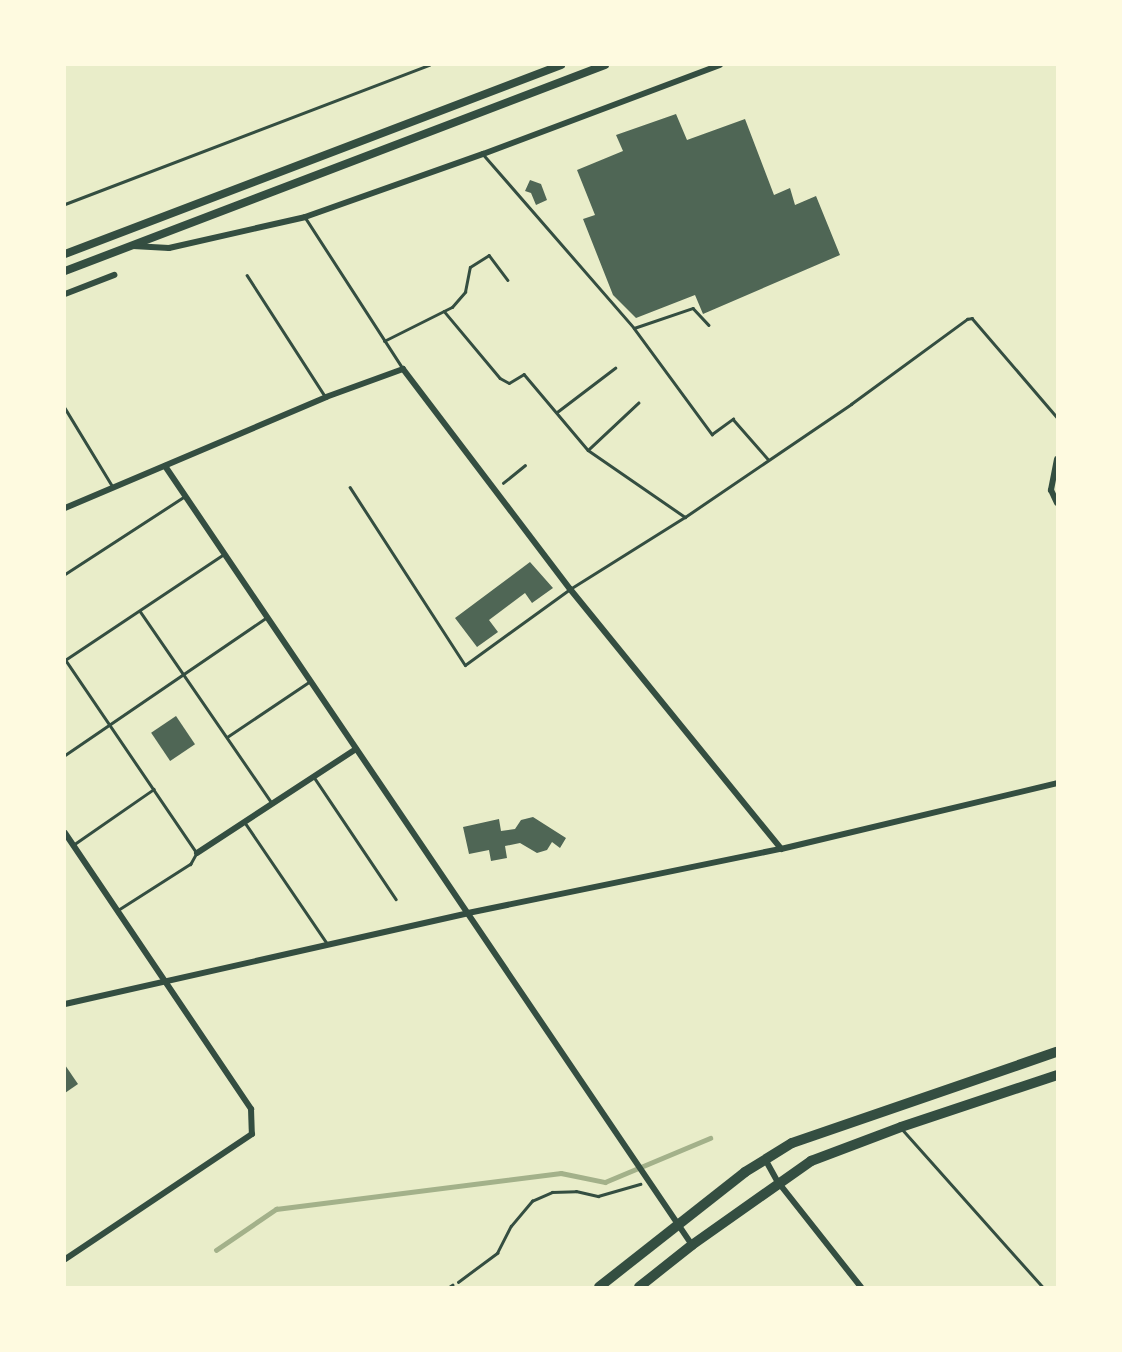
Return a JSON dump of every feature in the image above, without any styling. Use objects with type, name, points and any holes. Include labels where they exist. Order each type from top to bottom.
[{"type":"main road","points":[[599,1287],[765,1159],[826,1129],[1057,1052]]},
{"type":"main road","points":[[639,1287],[778,1182],[811,1161],[901,1127],[1057,1075]]},
{"type":"street","points":[[65,254],[561,65]]},
{"type":"street","points":[[65,271],[605,65]]},
{"type":"street","points":[[131,246],[169,248],[305,217],[720,65]]},
{"type":"street","points":[[65,295],[114,275]]},
{"type":"street","points":[[65,508],[326,397],[403,369],[570,589],[781,849]]},
{"type":"street","points":[[1057,459],[1051,490],[1057,503]]},
{"type":"street","points":[[165,466],[692,1245]]},
{"type":"street","points":[[197,853],[356,749]]},
{"type":"street","points":[[65,1004],[467,913],[781,849],[1057,783]]},
{"type":"street","points":[[65,833],[251,1110],[252,1134],[65,1259]]},
{"type":"street","points":[[765,1159],[778,1182],[861,1287]]},
{"type":"lane","points":[[483,154],[634,328],[712,434],[733,419],[769,460]]},
{"type":"lane","points":[[305,217],[403,369]]},
{"type":"lane","points":[[384,341],[444,311],[466,292],[470,267],[489,255],[508,280]]},
{"type":"lane","points":[[247,275],[326,397]]},
{"type":"lane","points":[[634,328],[693,308],[709,325]]},
{"type":"lane","points":[[444,311],[504,382],[514,382],[524,374],[588,450],[685,517]]},
{"type":"lane","points":[[350,487],[465,665],[570,589],[685,517],[769,460],[969,318],[1057,417]]},
{"type":"lane","points":[[557,412],[615,368]]},
{"type":"lane","points":[[588,450],[638,403]]},
{"type":"lane","points":[[65,408],[113,487]]},
{"type":"lane","points":[[65,573],[185,496]]},
{"type":"lane","points":[[117,911],[191,864],[197,853],[65,660],[224,554]]},
{"type":"lane","points":[[140,611],[272,803]]},
{"type":"lane","points":[[65,755],[109,722],[267,617]]},
{"type":"lane","points":[[227,737],[310,681]]},
{"type":"lane","points":[[314,777],[396,899]]},
{"type":"lane","points":[[73,845],[154,789]]},
{"type":"lane","points":[[244,821],[328,945]]},
{"type":"lane","points":[[901,1127],[1043,1287]]},
{"type":"path","points":[[65,204],[429,65]]},
{"type":"path","points":[[495,490],[525,465]]},
{"type":"path","points":[[451,1286],[497,1253],[511,1226],[532,1201],[552,1192],[576,1191],[598,1196],[648,1180]]},
{"type":"building","points":[[676,114],[687,140],[745,119],[774,195],[790,188],[795,205],[816,196],[840,255],[703,314],[695,295],[636,318],[613,295],[583,219],[595,215],[577,170],[623,151],[616,135]]},
{"type":"building","points":[[530,180],[541,184],[547,200],[536,205],[531,193],[525,191]]},
{"type":"building","points":[[530,562],[553,588],[532,603],[525,593],[489,620],[498,632],[477,647],[455,618]]},
{"type":"building","points":[[176,716],[195,744],[170,761],[151,733]]},
{"type":"building","points":[[533,817],[566,838],[560,848],[552,842],[547,850],[537,853],[520,843],[505,846],[507,858],[491,861],[489,850],[469,854],[463,827],[499,819],[501,831],[515,829],[521,820]]},
{"type":"building","points":[[65,1065],[78,1084],[65,1093]]},
{"type":"waterway","points":[[216,1250],[276,1209],[561,1173],[605,1182],[710,1138]]}]
